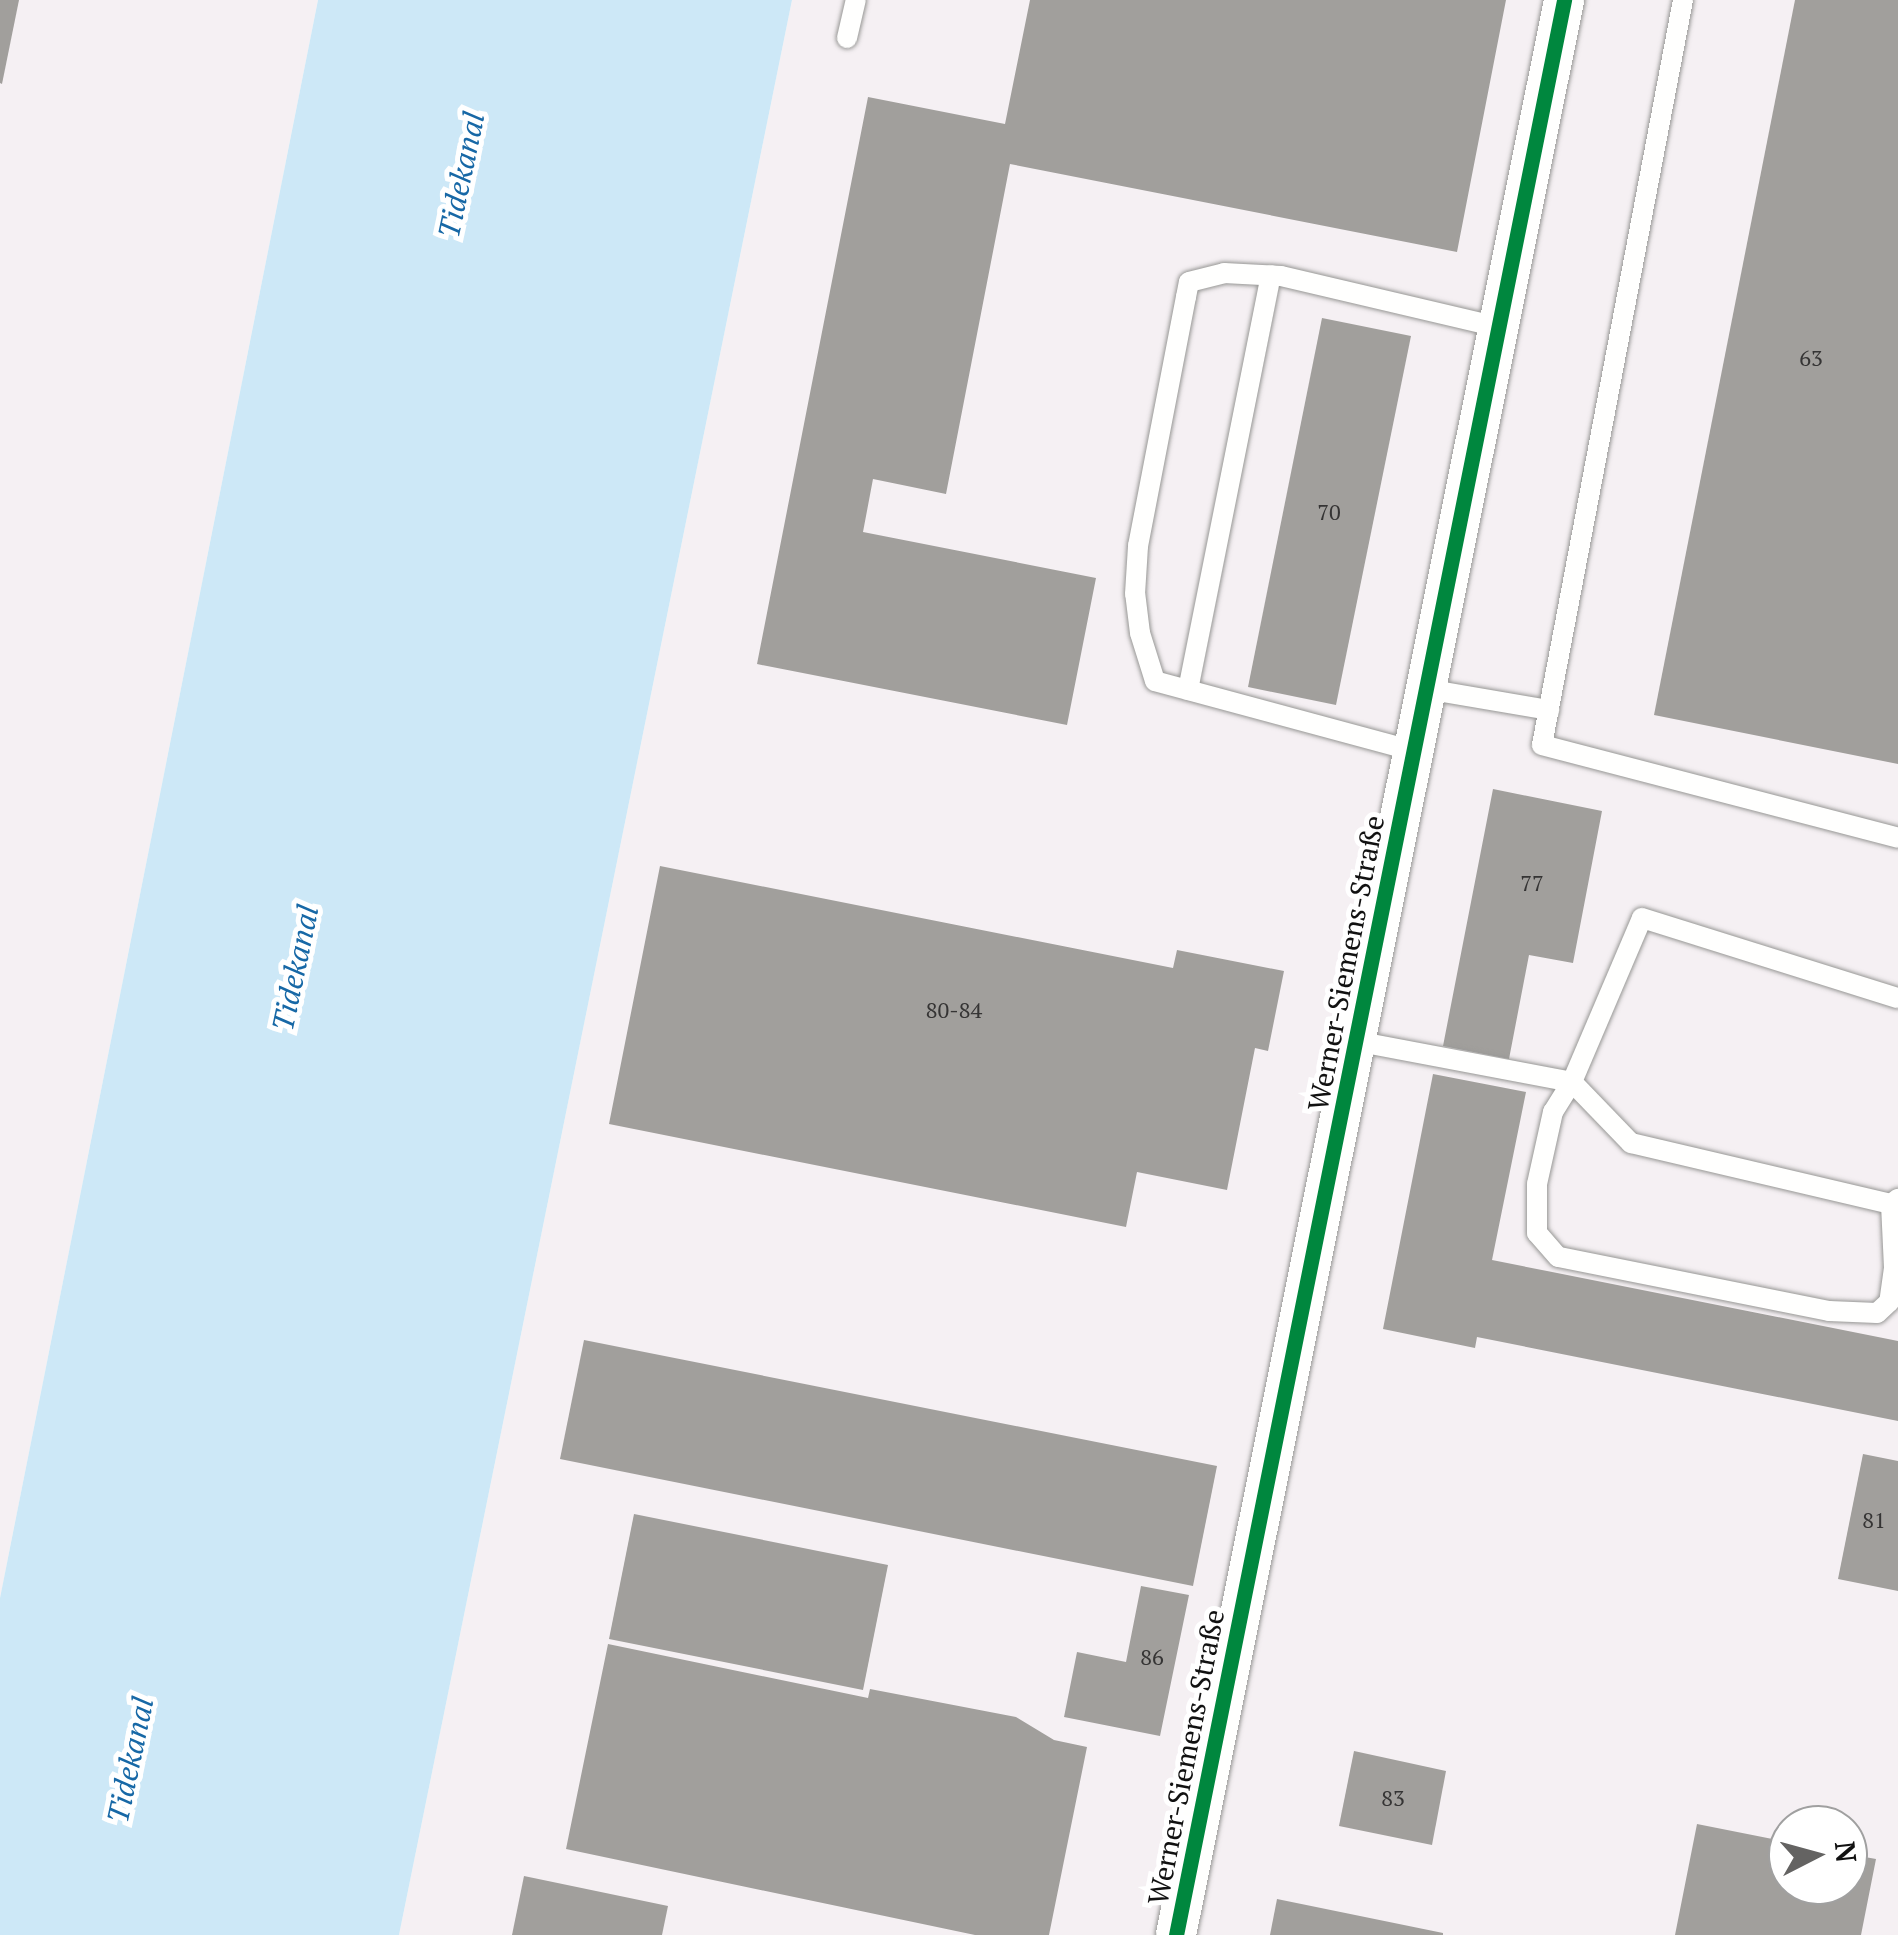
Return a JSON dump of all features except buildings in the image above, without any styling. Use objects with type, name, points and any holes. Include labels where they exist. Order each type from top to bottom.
[{"type":"street","name":"Werner-Siemens-Straße","points":[[1176,1935],[1564,0]]},
{"type":"lane","points":[[848,38],[856,0]]},
{"type":"lane","points":[[1683,0],[1542,745],[1898,838]]},
{"type":"lane","points":[[1414,751],[1156,681],[1140,633],[1135,594],[1138,546],[1186,297],[1190,282],[1224,272],[1271,275],[1498,327]]},
{"type":"lane","points":[[1188,690],[1271,275]]},
{"type":"lane","points":[[1426,689],[1550,710]]},
{"type":"lane","points":[[1355,1041],[1572,1082],[1631,1143],[1894,1202],[1894,1268],[1889,1302],[1877,1313],[1829,1312],[1558,1257],[1537,1233],[1537,1184],[1553,1112],[1572,1082],[1642,918],[1898,998]]},
{"type":"shaded area","points":[[0,0],[318,0],[0,1598]]},
{"type":"shaded area","points":[[792,0],[1898,0],[1898,1935],[399,1935]]},
{"type":"water","name":"Tidekanal","points":[[318,0],[792,0],[399,1935],[0,1935],[0,1598]]},
{"type":"cycle path","points":[[1176,1935],[1564,0]]}]
